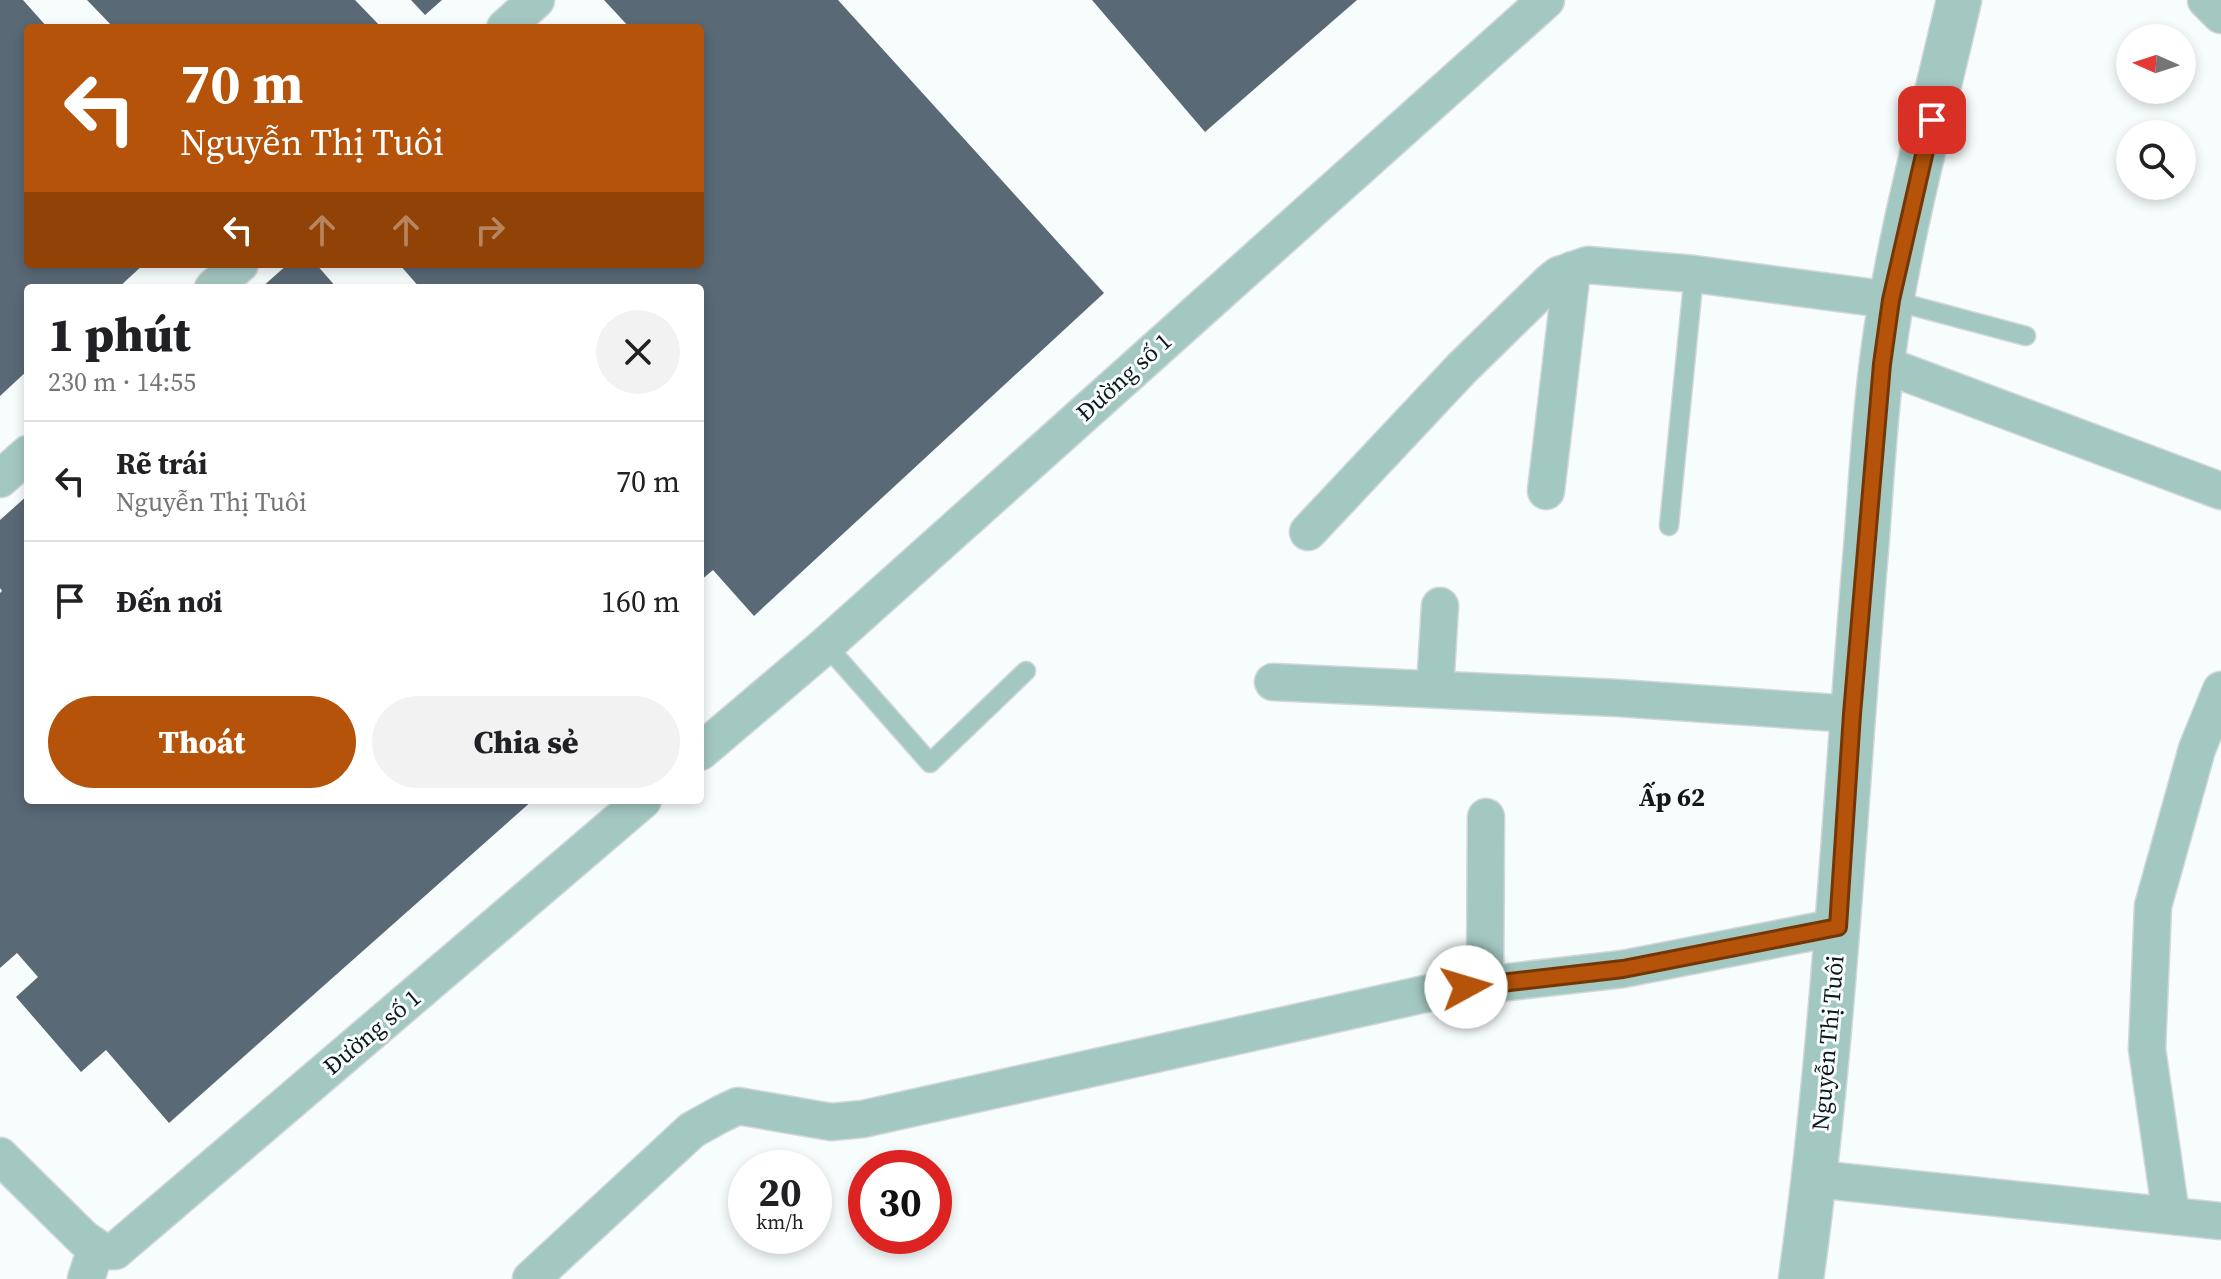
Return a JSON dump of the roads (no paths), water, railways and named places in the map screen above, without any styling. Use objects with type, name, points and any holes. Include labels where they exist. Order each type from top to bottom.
[{"type":"street","points":[[509,24],[536,0]]},
{"type":"street","name":"Đường số 1","points":[[704,749],[826,645],[1546,0]]},
{"type":"street","name":"Nguyễn Thị Tuôi","points":[[1801,1279],[1815,1179],[1838,927],[1852,714],[1882,364],[1891,300],[1959,0]]},
{"type":"street","points":[[2206,0],[2221,15]]},
{"type":"street","points":[[1308,532],[1462,368],[1550,282],[1572,270],[1588,265],[1694,274],[1891,300]]},
{"type":"street","points":[[218,284],[236,268]]},
{"type":"street","points":[[1546,491],[1572,270]]},
{"type":"street","points":[[1882,364],[2221,491]]},
{"type":"street","points":[[0,479],[24,458]]},
{"type":"street","points":[[1435,689],[1440,606]]},
{"type":"street","points":[[1273,682],[1852,714]]},
{"type":"street","points":[[2171,1215],[2147,1049],[2153,906],[2197,749],[2221,690]]},
{"type":"street","name":"Đường số 1","points":[[91,1264],[115,1251],[638,804]]},
{"type":"street","points":[[1485,985],[1486,817]]},
{"type":"street","points":[[531,1279],[692,1130],[738,1106],[831,1122],[863,1119],[1447,989],[1623,969],[1838,927]]},
{"type":"street","points":[[0,1156],[91,1264]]},
{"type":"street","points":[[1815,1179],[2221,1221]]},
{"type":"lane","points":[[1669,526],[1694,274]]},
{"type":"lane","points":[[1891,300],[2026,336]]},
{"type":"lane","points":[[826,645],[930,763],[1026,671]]},
{"type":"district","name":"Ấp 62","points":[[1672,797]]}]
